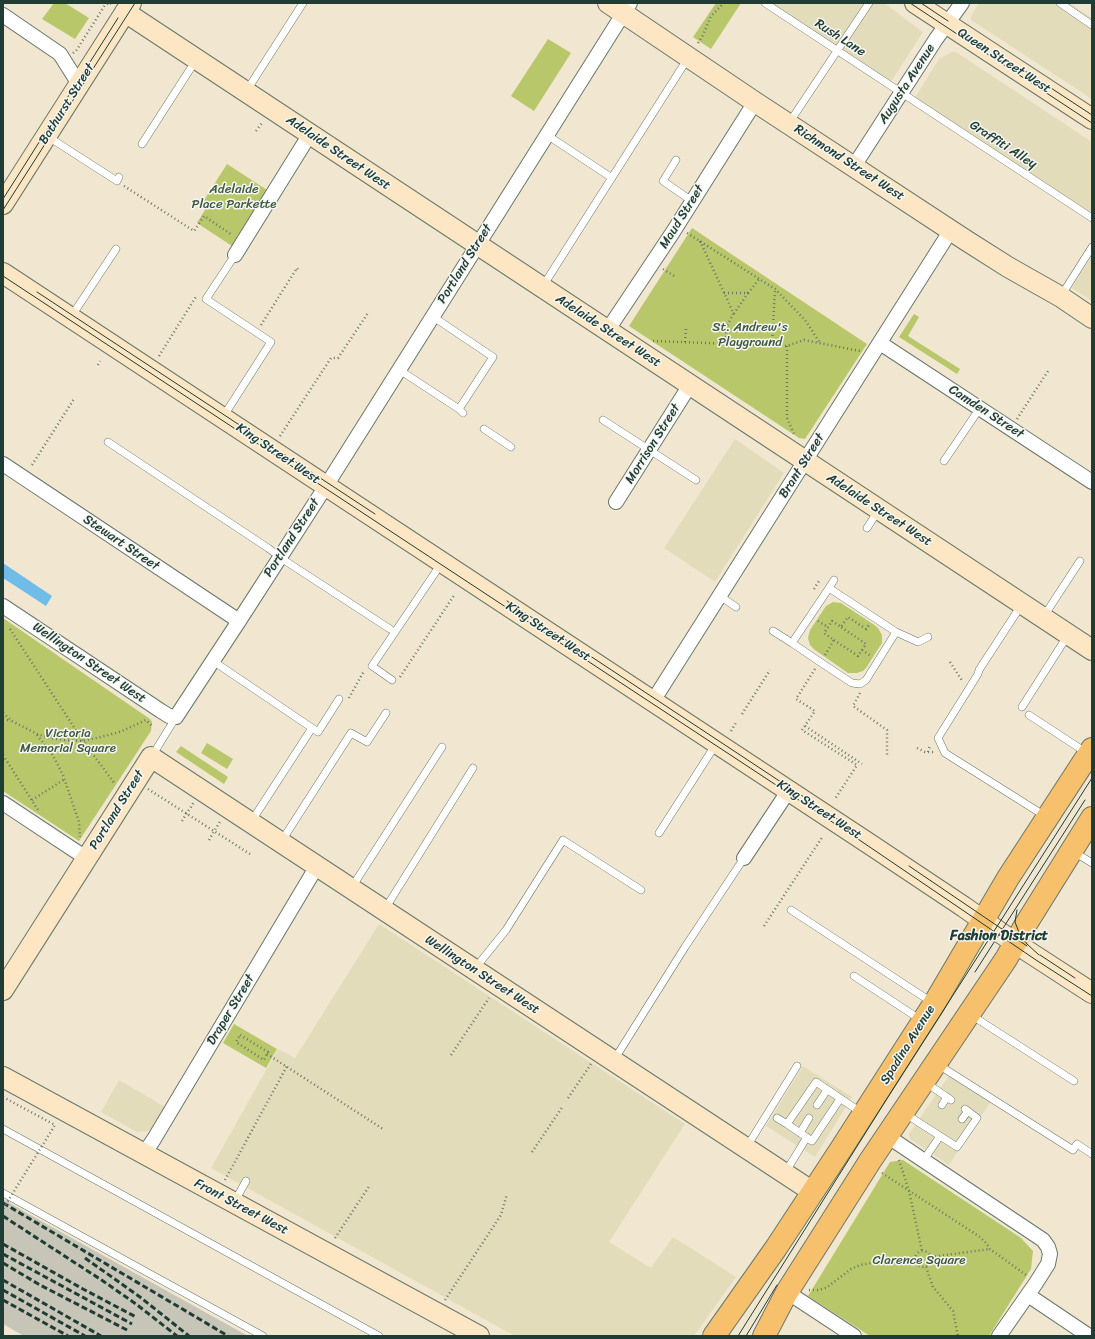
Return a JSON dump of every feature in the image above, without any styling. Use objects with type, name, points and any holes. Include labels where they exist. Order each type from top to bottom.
[{"type":"main road","name":"Queen Street West","points":[[915,3],[1092,119]]},
{"type":"main road","name":"Richmond Street West","points":[[621,7],[693,50],[755,102],[1008,267],[1061,297],[1092,318]]},
{"type":"main road","name":"Adelaide Street West","points":[[128,8],[196,59],[1092,650]]},
{"type":"main road","name":"Bathurst Street","points":[[3,204],[128,8]]},
{"type":"main road","name":"King Street West","points":[[3,273],[653,701],[724,737],[789,790],[984,920],[1015,943],[1092,993]]},
{"type":"main road","name":"Spadina Avenue","points":[[714,1336],[768,1260],[863,1115],[928,1013],[1008,878],[1090,751]]},
{"type":"main road","name":"Wellington Street West","points":[[151,757],[813,1192]]},
{"type":"main road","name":"Portland Street","points":[[3,990],[84,849],[151,757]]},
{"type":"main road","points":[[764,1336],[797,1291],[887,1136],[935,1062],[1006,959],[1092,818]]},
{"type":"main road","name":"Front Street West","points":[[3,1077],[479,1336]]},
{"type":"street","name":"Augusta Avenue","points":[[854,166],[962,3]]},
{"type":"street","name":"Portland Street","points":[[176,717],[326,486],[398,369],[547,135],[621,7]]},
{"type":"street","points":[[3,15],[60,54],[77,81],[78,86]]},
{"type":"street","name":"Maud Street","points":[[607,331],[755,102]]},
{"type":"street","points":[[235,255],[310,134]]},
{"type":"street","name":"Brant Street","points":[[653,701],[951,230]]},
{"type":"street","name":"Camden Street","points":[[880,343],[1092,482]]},
{"type":"street","name":"Morrison Street","points":[[616,502],[690,385]]},
{"type":"street","name":"Stewart Street","points":[[3,464],[239,621]]},
{"type":"street","name":"Wellington Street West","points":[[3,606],[161,711],[169,716],[176,717]]},
{"type":"street","points":[[744,858],[789,790]]},
{"type":"street","points":[[3,804],[84,849]]},
{"type":"street","name":"Draper Street","points":[[144,1154],[317,866]]},
{"type":"street","points":[[887,1136],[1043,1240],[1048,1247],[1050,1254],[1048,1264],[1000,1336]]},
{"type":"street","points":[[797,1291],[854,1336]]},
{"type":"street","points":[[1028,1296],[1089,1336]]},
{"type":"lane","points":[[246,92],[303,3]]},
{"type":"lane","name":"Rush Lane","points":[[765,3],[902,93]]},
{"type":"lane","points":[[789,124],[868,3]]},
{"type":"lane","points":[[1060,3],[1092,25]]},
{"type":"lane","points":[[542,288],[693,50]]},
{"type":"lane","points":[[142,144],[196,59]]},
{"type":"lane","name":"Graffiti Alley","points":[[902,93],[1092,218]]},
{"type":"lane","points":[[547,135],[612,178]]},
{"type":"lane","points":[[47,136],[118,179]]},
{"type":"lane","points":[[676,160],[663,181],[692,201]]},
{"type":"lane","points":[[1061,297],[1092,247]]},
{"type":"lane","points":[[71,317],[116,249]]},
{"type":"lane","points":[[222,417],[274,341],[256,332],[206,299],[235,255]]},
{"type":"lane","points":[[398,369],[461,411],[494,357],[432,316]]},
{"type":"lane","points":[[944,461],[980,408]]},
{"type":"lane","points":[[603,420],[696,480]]},
{"type":"lane","points":[[484,429],[511,447]]},
{"type":"lane","points":[[108,442],[390,629]]},
{"type":"lane","points":[[867,528],[878,510]]},
{"type":"lane","points":[[1043,618],[1080,561]]},
{"type":"lane","points":[[392,680],[372,666],[442,562]]},
{"type":"lane","points":[[792,644],[834,580]]},
{"type":"lane","points":[[829,588],[896,632],[918,642],[928,637]]},
{"type":"lane","points":[[720,596],[736,607]]},
{"type":"lane","points":[[1022,604],[979,670],[978,674],[938,738],[945,753],[1047,818]]},
{"type":"lane","points":[[773,631],[852,683],[860,684],[866,680],[896,632]]},
{"type":"lane","points":[[1022,707],[1068,635]]},
{"type":"lane","points":[[213,661],[318,732],[339,700]]},
{"type":"lane","points":[[281,842],[351,733],[367,742],[386,713]]},
{"type":"lane","points":[[1030,715],[1090,751]]},
{"type":"lane","name":"Portland Street","points":[[151,757],[176,717]]},
{"type":"lane","points":[[251,822],[312,728]]},
{"type":"lane","points":[[659,833],[724,737]]},
{"type":"lane","points":[[352,888],[442,747]]},
{"type":"lane","points":[[384,910],[472,768]]},
{"type":"lane","points":[[476,970],[481,961],[506,930],[563,840],[641,890]]},
{"type":"lane","points":[[1072,850],[1092,863]]},
{"type":"lane","points":[[614,1061],[685,947],[744,858]]},
{"type":"lane","points":[[791,910],[928,1013]]},
{"type":"lane","points":[[854,976],[928,1013]]},
{"type":"lane","points":[[969,1013],[1074,1081]]},
{"type":"lane","points":[[935,1062],[1073,1150],[1077,1144],[1092,1154]]},
{"type":"lane","points":[[746,1148],[798,1066]]},
{"type":"lane","points":[[923,1081],[949,1098],[942,1105]]},
{"type":"lane","points":[[787,1124],[816,1082],[863,1115]]},
{"type":"lane","points":[[817,1105],[827,1090]]},
{"type":"lane","points":[[777,1118],[812,1141],[840,1099]]},
{"type":"lane","points":[[903,1112],[929,1125],[940,1136],[949,1138],[957,1147],[977,1118],[966,1110],[962,1119]]},
{"type":"lane","points":[[800,1132],[809,1118]]},
{"type":"lane","points":[[3,1129],[379,1336]]},
{"type":"lane","points":[[923,1160],[940,1136]]},
{"type":"lane","points":[[785,1173],[807,1137]]},
{"type":"lane","points":[[234,1203],[246,1181]]},
{"type":"lane","points":[[3,1193],[263,1336]]},
{"type":"path","points":[[68,53],[73,53],[76,51],[105,5],[109,3],[128,8]]},
{"type":"path","points":[[693,50],[711,16],[724,3]]},
{"type":"path","points":[[256,132],[262,123]]},
{"type":"path","points":[[118,179],[194,230],[204,216],[238,238]]},
{"type":"path","points":[[686,232],[775,289],[805,320],[820,344]]},
{"type":"path","points":[[700,240],[733,315]]},
{"type":"path","points":[[256,332],[296,268],[298,270]]},
{"type":"path","points":[[662,268],[676,278]]},
{"type":"path","points":[[725,342],[727,326],[733,315],[760,278]]},
{"type":"path","points":[[772,344],[775,289]]},
{"type":"path","points":[[724,293],[748,293]]},
{"type":"path","points":[[159,356],[198,294],[206,299]]},
{"type":"path","points":[[280,436],[331,358],[338,358],[368,313]]},
{"type":"path","points":[[686,328],[686,342]]},
{"type":"path","points":[[651,341],[725,342],[787,346],[804,340],[864,352]]},
{"type":"path","points":[[787,346],[787,418],[797,440]]},
{"type":"path","points":[[1015,422],[1048,371]]},
{"type":"path","points":[[32,465],[74,399]]},
{"type":"path","points":[[814,589],[819,581]]},
{"type":"path","points":[[400,677],[455,594]]},
{"type":"path","points":[[841,627],[848,617],[866,629],[874,618]]},
{"type":"path","points":[[832,621],[841,627],[866,644],[858,656],[824,634],[832,621]]},
{"type":"path","points":[[820,622],[828,627]]},
{"type":"path","points":[[10,629],[83,740],[118,788]]},
{"type":"path","points":[[834,640],[796,699],[815,711],[802,730],[857,766]]},
{"type":"path","points":[[862,650],[867,653]]},
{"type":"path","points":[[339,700],[345,703],[365,670]]},
{"type":"path","points":[[742,714],[770,670]]},
{"type":"path","points":[[860,684],[859,695],[853,706],[887,730],[887,756]]},
{"type":"path","points":[[3,713],[12,721],[37,734],[58,739],[83,740],[115,734],[146,720],[152,726]]},
{"type":"path","points":[[3,719],[12,721]]},
{"type":"path","points":[[724,737],[737,721]]},
{"type":"path","points":[[805,726],[862,764],[857,766],[835,799]]},
{"type":"path","points":[[37,734],[54,756],[65,779],[79,822],[84,849]]},
{"type":"path","points":[[917,748],[925,752],[945,753]]},
{"type":"path","points":[[3,755],[40,812]]},
{"type":"path","points":[[32,800],[65,779]]},
{"type":"path","points":[[144,786],[250,854]]},
{"type":"path","points":[[182,821],[195,800]]},
{"type":"path","points":[[210,840],[223,818]]},
{"type":"path","points":[[764,926],[823,836]]},
{"type":"path","points":[[451,1055],[492,992]]},
{"type":"path","points":[[267,1054],[264,1060],[236,1042],[240,1035],[383,1129]]},
{"type":"path","points":[[568,1098],[594,1059]]},
{"type":"path","points":[[225,1181],[287,1066]]},
{"type":"path","points":[[3,1097],[55,1126],[3,1209]]},
{"type":"path","points":[[532,1152],[563,1106]]},
{"type":"path","points":[[898,1158],[909,1191],[922,1251]]},
{"type":"path","points":[[880,1172],[980,1237],[990,1249],[1026,1276]]},
{"type":"path","points":[[335,1238],[370,1185]]},
{"type":"path","points":[[445,1300],[501,1215],[507,1194]]},
{"type":"path","points":[[931,1257],[990,1249]]},
{"type":"path","points":[[914,1258],[917,1253],[922,1251],[928,1252],[931,1257],[930,1263],[926,1267]]},
{"type":"path","points":[[797,1291],[826,1288],[860,1265],[893,1259],[914,1258]]},
{"type":"path","points":[[914,1258],[917,1265],[926,1267]]},
{"type":"path","points":[[926,1267],[933,1287],[953,1311],[958,1336]]},
{"type":"shaded area","points":[[762,3],[884,3],[923,32],[887,88],[839,57]]},
{"type":"shaded area","points":[[979,3],[1069,3],[1092,18],[1092,99],[971,20],[971,16]]},
{"type":"shaded area","points":[[952,52],[956,52],[1092,142],[1092,215],[914,99],[939,59]]},
{"type":"shaded area","points":[[1092,256],[1092,301],[1072,288]]},
{"type":"shaded area","points":[[735,439],[784,473],[715,582],[664,548]]},
{"type":"shaded area","points":[[379,924],[685,1124],[609,1242],[651,1268],[673,1237],[736,1277],[694,1336],[515,1336],[211,1168],[278,1049],[295,1058]]},
{"type":"shaded area","points":[[803,1066],[852,1097],[815,1157],[766,1126]]},
{"type":"shaded area","points":[[950,1074],[992,1100],[949,1165],[910,1139],[909,1134]]},
{"type":"shaded area","points":[[119,1080],[165,1107],[151,1129],[137,1132],[101,1112]]},
{"type":"shaded area","points":[[3,1199],[248,1336],[24,1336],[3,1324]]},
{"type":"green space","points":[[54,3],[65,3],[89,18],[75,39],[42,19]]},
{"type":"green space","points":[[716,3],[741,3],[711,49],[693,37]]},
{"type":"green space","points":[[548,39],[571,53],[534,111],[511,96]]},
{"type":"green space","name":"Adelaide Place Parkette","points":[[227,164],[267,190],[232,246],[197,223],[206,208],[201,205]]},
{"type":"green space","name":"St. Andrew's Playground","points":[[692,228],[867,344],[805,439],[799,438],[629,326]]},
{"type":"green space","points":[[914,314],[919,317],[908,336],[960,369],[957,374],[899,337]]},
{"type":"green space","points":[[833,602],[841,603],[873,624],[878,628],[882,635],[882,643],[863,671],[848,673],[810,645],[808,638],[810,630],[826,606]]},
{"type":"green space","name":"Victoria Memorial Square","points":[[3,618],[150,719],[152,722],[151,731],[79,841],[3,791]]},
{"type":"green space","points":[[207,743],[233,759],[227,769],[201,753]]},
{"type":"green space","points":[[181,746],[228,777],[224,784],[176,752]]},
{"type":"green space","points":[[234,1024],[277,1049],[266,1068],[223,1043]]},
{"type":"green space","name":"Clarence Square","points":[[903,1160],[1021,1238],[1033,1251],[1031,1269],[989,1336],[870,1336],[808,1296],[890,1162]]},
{"type":"water","points":[[3,563],[52,596],[46,606],[3,578]]},
{"type":"tram line","points":[[3,210],[135,3]]},
{"type":"tram line","points":[[910,3],[1092,123]]},
{"type":"tram line","points":[[921,3],[948,21]]},
{"type":"tram line","points":[[3,199],[118,18]]},
{"type":"tram line","points":[[1022,69],[1092,115]]},
{"type":"tram line","points":[[3,276],[855,837],[1036,960],[1092,996]]},
{"type":"tram line","points":[[37,292],[375,514]]},
{"type":"tram line","points":[[507,601],[784,784]]},
{"type":"tram line","points":[[738,1336],[893,1089],[1092,778]]},
{"type":"tram line","points":[[801,795],[849,827]]},
{"type":"tram line","points":[[975,972],[1085,800]]},
{"type":"tram line","points":[[909,866],[1027,946]]},
{"type":"tram line","points":[[1017,910],[1015,922],[1020,935],[1039,955]]},
{"type":"tram line","points":[[1040,955],[1075,978]]},
{"type":"tram line","points":[[746,1336],[777,1285]]},
{"type":"railway","points":[[3,1203],[228,1336]]},
{"type":"railway","points":[[3,1216],[103,1281],[136,1304],[177,1336]]},
{"type":"railway","points":[[3,1244],[136,1317]]},
{"type":"railway","points":[[3,1254],[132,1324]]},
{"type":"railway","points":[[85,1258],[140,1297],[189,1336]]},
{"type":"railway","points":[[3,1263],[40,1285],[129,1331]]},
{"type":"railway","points":[[3,1280],[101,1336]]},
{"type":"railway","points":[[3,1290],[85,1336]]},
{"type":"railway","points":[[3,1300],[68,1336]]},
{"type":"district","name":"Fashion District","points":[[999,936]]}]
